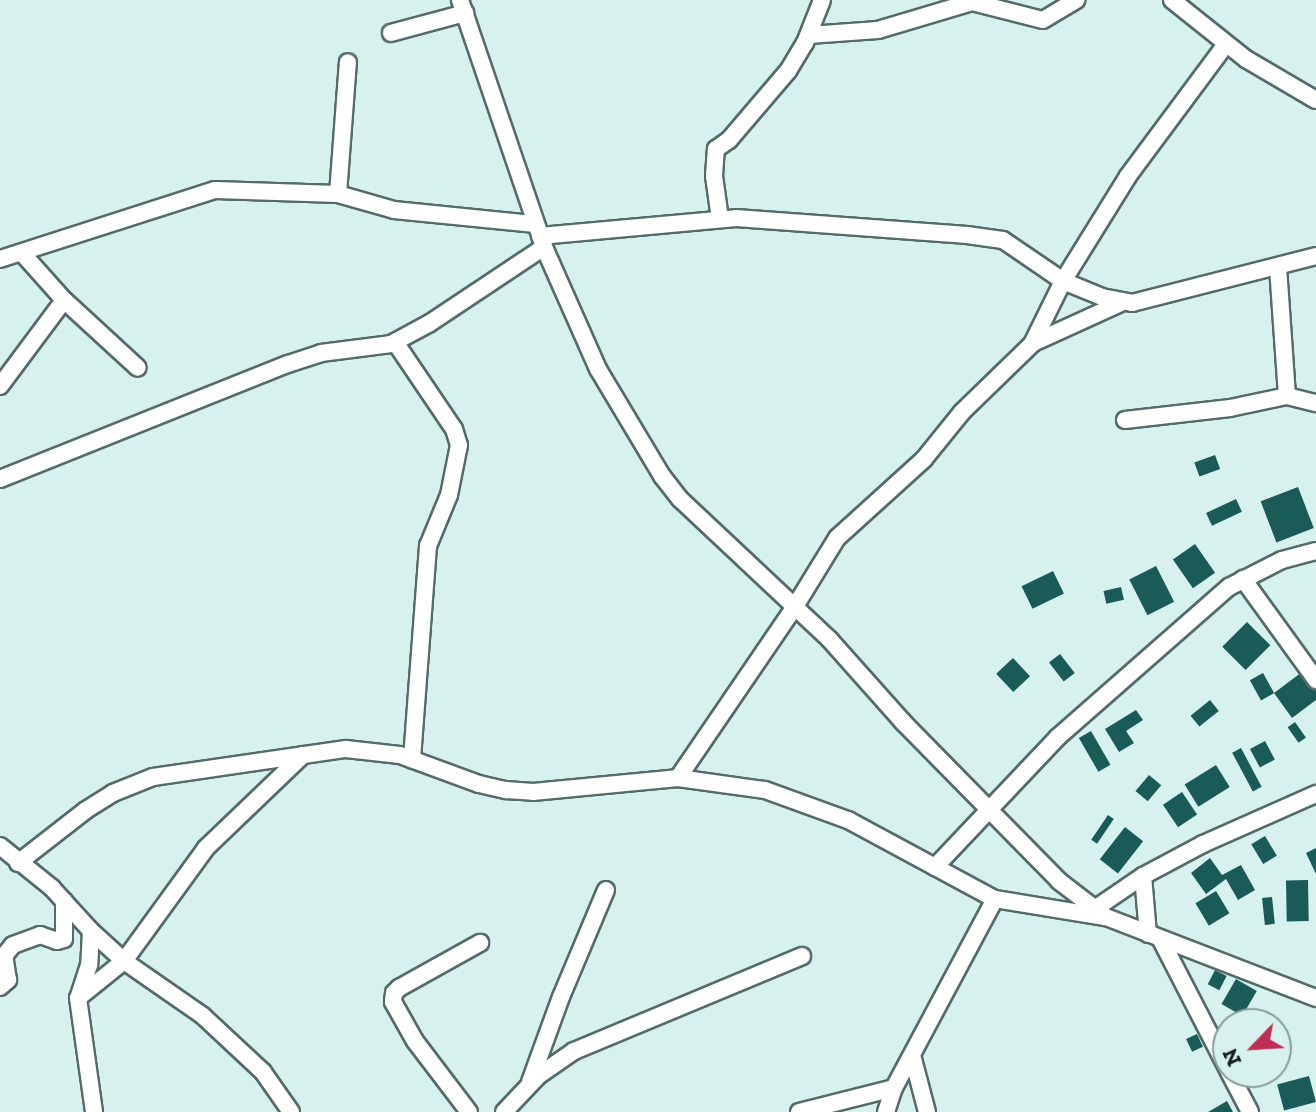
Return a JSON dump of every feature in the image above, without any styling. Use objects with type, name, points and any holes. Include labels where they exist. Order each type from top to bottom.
[{"type":"street","points":[[720,219],[714,176],[716,149],[729,140],[788,71],[809,35],[822,0]]},
{"type":"street","points":[[809,35],[878,30],[972,2],[1043,20],[1076,0]]},
{"type":"street","points":[[1172,0],[1226,44],[1316,100]]},
{"type":"street","points":[[391,33],[462,7],[540,236],[598,369],[662,476],[724,543],[830,640],[990,813],[1059,881],[1101,913],[1316,998]]},
{"type":"street","points":[[1032,344],[1063,281],[1128,176],[1226,44]]},
{"type":"street","points":[[338,194],[348,62]]},
{"type":"street","points":[[0,259],[137,212],[215,190],[338,194],[394,210],[540,236],[720,219],[769,219],[1003,240],[1063,281],[1123,302]]},
{"type":"street","points":[[0,479],[288,364],[321,353],[373,349],[395,342],[430,323],[540,236]]},
{"type":"street","points":[[22,253],[64,300],[138,368]]},
{"type":"street","points":[[678,778],[794,608],[837,538],[924,459],[962,412],[1032,344],[1123,302],[1152,299],[1316,256]]},
{"type":"street","points":[[1278,267],[1287,396]]},
{"type":"street","points":[[0,386],[64,300]]},
{"type":"street","points":[[395,342],[454,429],[459,445],[449,495],[428,546],[412,759]]},
{"type":"street","points":[[1125,420],[1230,408],[1287,396],[1316,403]]},
{"type":"street","points":[[935,867],[990,813],[1058,737],[1152,652],[1243,579],[1282,560],[1316,551]]},
{"type":"street","points":[[1243,579],[1316,680]]},
{"type":"street","points":[[18,863],[86,810],[113,793],[153,777],[346,749],[412,759],[439,771],[506,790],[533,792],[678,778],[765,790],[801,800],[848,820],[995,899],[1101,913],[1143,876],[1203,844],[1316,794]]},
{"type":"street","points":[[78,998],[124,961],[206,848],[303,755]]},
{"type":"street","points":[[0,846],[18,863],[36,873],[124,961],[203,1016],[263,1072],[291,1112]]},
{"type":"street","points":[[1143,876],[1154,936],[1212,1042]]},
{"type":"street","points":[[528,1087],[561,997],[606,890]]},
{"type":"street","points":[[886,1112],[894,1088],[995,899]]},
{"type":"street","points":[[0,987],[8,980],[4,956],[13,945],[40,935],[57,941],[64,939],[64,901]]},
{"type":"street","points":[[91,931],[89,965],[78,998],[94,1112]]},
{"type":"street","points":[[469,1112],[415,1041],[393,1002],[394,993],[399,988],[480,943]]},
{"type":"street","points":[[511,1108],[552,1065],[574,1051],[802,956]]},
{"type":"street","points":[[912,1055],[927,1112]]},
{"type":"street","points":[[799,1112],[894,1088]]},
{"type":"street","points":[[1237,1088],[1250,1112]]},
{"type":"building","points":[[1215,455],[1220,469],[1199,477],[1194,463]]},
{"type":"building","points":[[1298,487],[1314,528],[1276,542],[1261,501]]},
{"type":"building","points":[[1236,499],[1242,512],[1212,526],[1206,513]]},
{"type":"building","points":[[1195,544],[1215,573],[1193,588],[1173,559]]},
{"type":"building","points":[[1156,566],[1174,602],[1147,615],[1129,580]]},
{"type":"building","points":[[1053,571],[1064,593],[1033,609],[1022,586]]},
{"type":"building","points":[[1121,587],[1124,600],[1106,604],[1103,591]]},
{"type":"building","points":[[1247,622],[1270,645],[1246,670],[1222,647]]},
{"type":"building","points":[[1060,654],[1075,673],[1064,682],[1049,663]]},
{"type":"building","points":[[1013,658],[1030,676],[1013,692],[996,674]]},
{"type":"building","points":[[1306,669],[1316,682],[1316,700],[1292,718],[1274,693]]},
{"type":"building","points":[[1263,673],[1274,693],[1261,700],[1250,680]]},
{"type":"building","points":[[1210,700],[1219,711],[1199,727],[1191,716]]},
{"type":"building","points":[[1136,710],[1143,720],[1126,731],[1134,743],[1119,752],[1105,729]]},
{"type":"building","points":[[1295,722],[1306,738],[1299,743],[1288,727]]},
{"type":"building","points":[[1091,731],[1110,765],[1098,772],[1079,738]]},
{"type":"building","points":[[1265,741],[1275,760],[1260,768],[1250,749]]},
{"type":"building","points":[[1241,748],[1262,787],[1253,792],[1232,753]]},
{"type":"building","points":[[1216,765],[1230,787],[1198,807],[1185,785]]},
{"type":"building","points":[[1149,775],[1161,785],[1148,801],[1136,791]]},
{"type":"building","points":[[1182,792],[1197,814],[1178,827],[1163,805]]},
{"type":"building","points":[[1108,815],[1114,819],[1097,844],[1091,840]]},
{"type":"building","points":[[1125,827],[1143,841],[1118,873],[1100,859]]},
{"type":"building","points":[[1265,836],[1277,856],[1263,864],[1251,844]]},
{"type":"building","points":[[1316,848],[1316,874],[1306,853]]},
{"type":"building","points":[[1210,858],[1222,875],[1241,865],[1255,890],[1238,900],[1226,879],[1206,894],[1191,873]]},
{"type":"building","points":[[1286,880],[1308,880],[1309,921],[1287,921]]},
{"type":"building","points":[[1216,891],[1229,913],[1209,926],[1195,903]]},
{"type":"building","points":[[1272,897],[1275,924],[1265,925],[1262,898]]},
{"type":"building","points":[[1215,970],[1227,976],[1219,990],[1208,984]]},
{"type":"building","points":[[1236,979],[1257,991],[1247,1008],[1228,1008],[1222,1004]]},
{"type":"building","points":[[1197,1034],[1203,1047],[1192,1052],[1186,1039]]},
{"type":"building","points":[[1309,1076],[1316,1102],[1284,1111],[1278,1088],[1292,1088],[1292,1081]]},
{"type":"building","points":[[1227,1101],[1233,1112],[1208,1112]]}]
